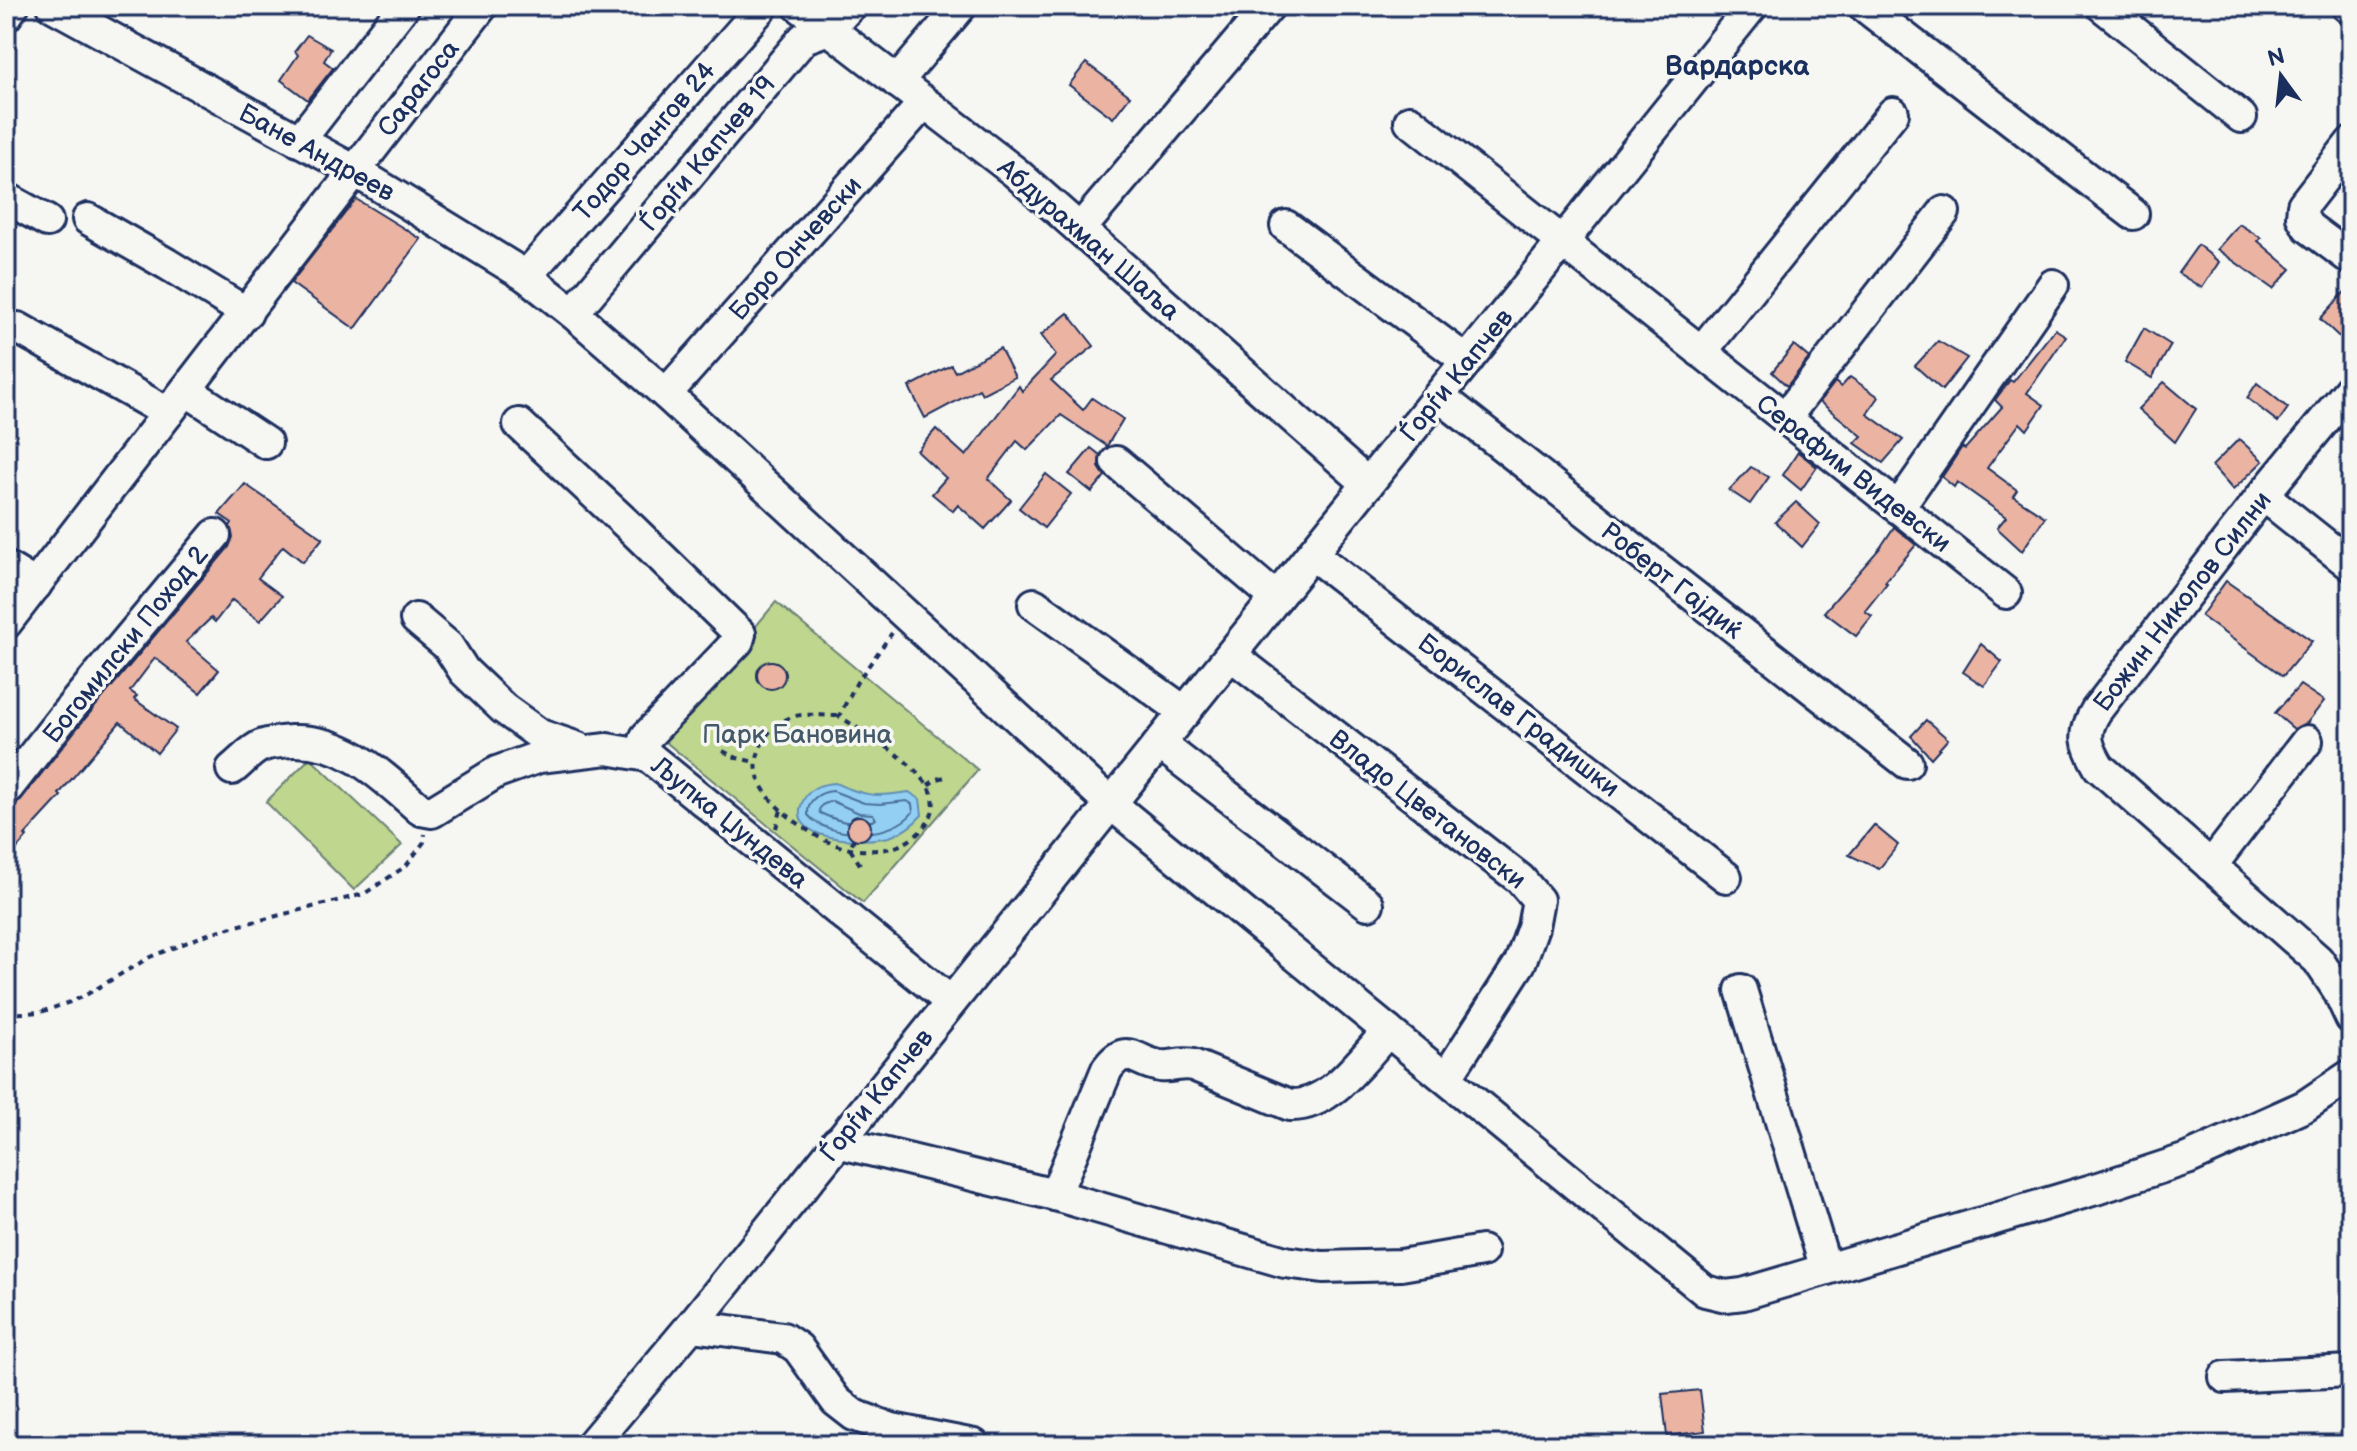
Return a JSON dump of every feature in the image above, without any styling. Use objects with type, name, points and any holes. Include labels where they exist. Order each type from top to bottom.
[{"type":"street","points":[[6,16],[13,6]]},
{"type":"street","name":"Бане Андреев","points":[[53,6],[355,171],[526,276],[573,313]]},
{"type":"street","points":[[299,141],[404,6]]},
{"type":"street","name":"Сарагоса","points":[[6,623],[482,6]]},
{"type":"street","name":"Тодор Чангов 24","points":[[526,276],[763,6]]},
{"type":"street","name":"Абдурахман Шаља","points":[[799,6],[1015,172],[1368,484]]},
{"type":"street","name":"Ѓорѓи Капчев 19","points":[[573,313],[804,38],[829,29],[850,6]]},
{"type":"street","points":[[897,82],[961,6]]},
{"type":"street","points":[[1081,228],[1269,6]]},
{"type":"street","name":"Ѓорѓи Капчев","points":[[591,1445],[691,1326],[1752,6]]},
{"type":"street","points":[[1864,6],[2133,214]]},
{"type":"street","points":[[2102,6],[2241,117]]},
{"type":"street","name":"Боро Ончевски","points":[[666,394],[924,103]]},
{"type":"street","points":[[1701,352],[1893,113]]},
{"type":"street","name":"Серафим Видевски","points":[[1410,121],[2006,593]]},
{"type":"street","points":[[2351,143],[2303,205],[2302,217],[2308,227],[2351,259]]},
{"type":"street","points":[[6,198],[47,221]]},
{"type":"street","points":[[1785,418],[1944,212]]},
{"type":"street","points":[[88,219],[247,313]]},
{"type":"street","points":[[1286,226],[1467,361]]},
{"type":"street","points":[[1898,508],[2053,285]]},
{"type":"street","points":[[573,313],[666,394],[1111,804],[1705,1291],[1726,1296],[1743,1294],[2187,1159],[2305,1106],[2351,1075]]},
{"type":"street","points":[[18,328],[266,443]]},
{"type":"street","name":"Божин Николов Силни","points":[[2351,388],[2263,495],[2087,725],[2087,740],[2099,767],[2318,960],[2338,990],[2351,1018]]},
{"type":"street","name":"Роберт Гајдиќ","points":[[1439,396],[1907,763]]},
{"type":"street","name":"Љупка Џундева","points":[[519,424],[740,634],[738,641],[646,737],[643,747],[648,756],[951,1002]]},
{"type":"street","points":[[1116,462],[1276,598]]},
{"type":"street","points":[[2263,495],[2351,565]]},
{"type":"street","name":"Богомилски Поход 2","points":[[6,790],[215,535]]},
{"type":"street","name":"Борислав Градишки","points":[[1312,554],[1726,877]]},
{"type":"street","points":[[6,567],[36,585]]},
{"type":"street","points":[[1034,604],[1185,712]]},
{"type":"street","points":[[416,619],[448,646],[464,671],[478,685],[525,725],[558,743],[591,751]]},
{"type":"street","name":"Владо Цветановски","points":[[1231,655],[1520,879],[1538,900],[1533,927],[1520,963],[1446,1078]]},
{"type":"street","points":[[232,769],[258,746],[313,741],[365,762],[427,812],[441,807],[497,772],[539,757],[607,749],[648,756]]},
{"type":"street","points":[[2211,866],[2307,741]]},
{"type":"street","points":[[1160,744],[1368,904]]},
{"type":"street","points":[[1741,990],[1826,1269]]},
{"type":"street","points":[[1055,1195],[1107,1069],[1115,1058],[1128,1054],[1155,1066],[1193,1065],[1299,1106],[1337,1086],[1388,1031]]},
{"type":"street","points":[[837,1142],[1055,1195],[1285,1262],[1323,1267],[1401,1265],[1482,1251]]},
{"type":"street","points":[[691,1326],[783,1338],[798,1348],[836,1401],[854,1415],[892,1429],[974,1445]]},
{"type":"street","points":[[2225,1377],[2351,1371]]},
{"type":"path","points":[[839,716],[857,682],[906,615]]},
{"type":"path","points":[[797,715],[839,716],[886,747],[928,785],[935,802],[932,817],[920,833],[897,846],[850,849],[812,835],[781,810],[759,781],[755,762],[767,734],[779,723],[797,715]]},
{"type":"path","points":[[723,751],[755,762]]},
{"type":"path","points":[[928,785],[949,776]]},
{"type":"path","points":[[768,854],[781,810]]},
{"type":"path","points":[[6,1014],[41,1012],[70,1002],[150,957],[213,932],[364,894],[406,866],[424,842],[427,812]]},
{"type":"path","points":[[850,849],[854,838]]},
{"type":"path","points":[[850,849],[863,869]]},
{"type":"green space","name":"Парк Бановина","points":[[776,602],[978,770],[863,903],[662,739]]},
{"type":"green space","points":[[310,758],[402,845],[354,890],[266,802]]},
{"type":"water","points":[[835,783],[871,795],[909,792],[920,799],[922,815],[900,832],[880,839],[847,839],[815,832],[804,824],[800,814],[804,799],[817,787]]},
{"type":"building","points":[[307,35],[331,49],[324,61],[333,68],[308,100],[281,80]]},
{"type":"building","points":[[1086,63],[1130,96],[1113,118],[1069,85]]},
{"type":"building","points":[[356,199],[421,239],[355,329],[291,283]]},
{"type":"building","points":[[2239,224],[2261,238],[2258,241],[2291,269],[2273,289],[2217,249]]},
{"type":"building","points":[[2198,245],[2219,262],[2202,288],[2178,273]]},
{"type":"building","points":[[2351,285],[2351,348],[2320,319]]},
{"type":"building","points":[[1068,313],[1094,346],[1051,380],[1083,410],[1092,398],[1123,419],[1107,446],[1061,415],[1027,450],[1017,441],[988,479],[1011,500],[985,529],[958,505],[953,511],[932,494],[946,478],[917,451],[936,429],[966,456],[1019,386],[1022,391],[1056,355],[1041,335]]},
{"type":"building","points":[[2144,328],[2171,345],[2152,378],[2125,362]]},
{"type":"building","points":[[2055,329],[2066,336],[2027,393],[2044,405],[2027,430],[2020,423],[1987,468],[2017,490],[2013,496],[2045,517],[2022,551],[1997,528],[2006,517],[1957,482],[1954,487],[1942,477],[1962,447],[1965,449],[2002,407],[1995,400]]},
{"type":"building","points":[[1938,341],[1967,358],[1942,390],[1915,366]]},
{"type":"building","points":[[1794,345],[1809,358],[1787,386],[1772,372]]},
{"type":"building","points":[[1000,348],[1015,377],[982,394],[979,389],[925,418],[909,387],[951,365],[955,372]]},
{"type":"building","points":[[1850,377],[1879,397],[1867,414],[1903,440],[1883,463],[1855,443],[1862,436],[1820,402],[1835,382],[1841,387]]},
{"type":"building","points":[[2164,382],[2196,409],[2175,442],[2138,409]]},
{"type":"building","points":[[2257,383],[2288,408],[2278,422],[2247,398]]},
{"type":"building","points":[[2239,439],[2263,461],[2233,490],[2212,466]]},
{"type":"building","points":[[1091,448],[1100,455],[1099,467],[1105,476],[1092,492],[1069,474]]},
{"type":"building","points":[[1798,452],[1817,467],[1801,490],[1783,475]]},
{"type":"building","points":[[1751,467],[1769,477],[1750,504],[1729,490]]},
{"type":"building","points":[[1046,474],[1071,494],[1044,528],[1019,508]]},
{"type":"building","points":[[245,484],[323,538],[303,562],[283,546],[258,578],[282,596],[260,621],[232,600],[215,622],[211,618],[186,642],[219,670],[200,693],[155,658],[130,691],[137,696],[134,699],[176,729],[157,753],[120,722],[6,861],[6,808],[20,801],[229,547],[233,537],[232,523],[219,514]]},
{"type":"building","points":[[1796,502],[1820,524],[1802,547],[1775,522]]},
{"type":"building","points":[[1894,527],[1916,545],[1865,611],[1872,616],[1856,636],[1824,612],[1880,548]]},
{"type":"building","points":[[2226,581],[2312,641],[2283,676],[2201,616]]},
{"type":"building","points":[[1981,644],[2002,662],[1984,686],[1963,672]]},
{"type":"building","points":[[771,661],[781,665],[785,675],[781,685],[771,689],[761,685],[757,675],[761,665]]},
{"type":"building","points":[[2300,685],[2324,701],[2307,723],[2294,729],[2275,713]]},
{"type":"building","points":[[1926,720],[1948,739],[1931,758],[1911,736]]},
{"type":"building","points":[[859,816],[867,820],[871,828],[867,836],[859,840],[851,836],[847,828],[851,820]]},
{"type":"building","points":[[1874,825],[1898,845],[1879,869],[1849,855]]},
{"type":"building","points":[[1700,1390],[1705,1431],[1667,1436],[1662,1394]]},
{"type":"district","name":"Вардарска","points":[[1737,65]]}]
